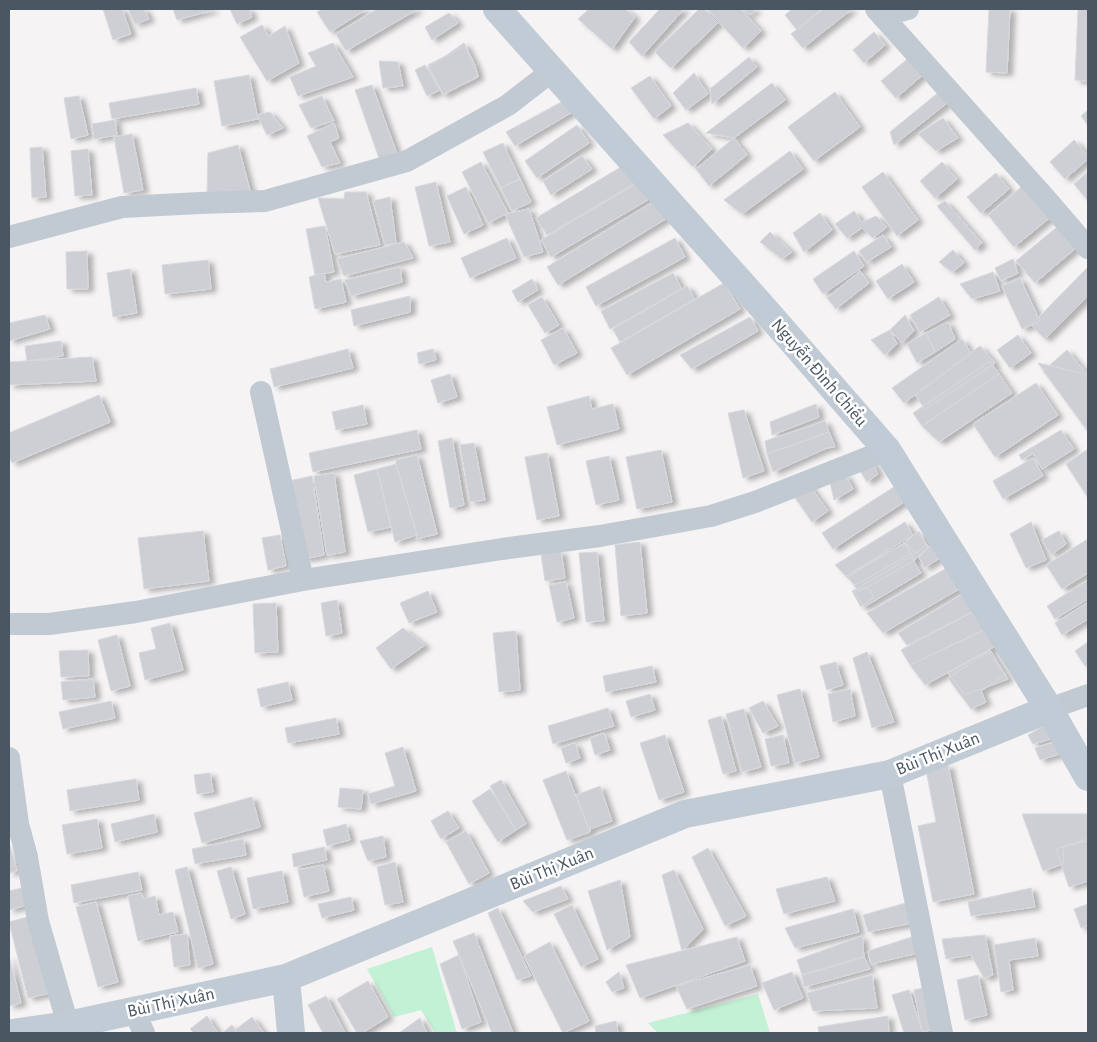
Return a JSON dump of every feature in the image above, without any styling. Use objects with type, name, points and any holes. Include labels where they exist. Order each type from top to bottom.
[{"type":"street","points":[[879,12],[908,9]]},
{"type":"street","points":[[879,12],[1088,248]]},
{"type":"street","name":"Nguyễn Đình Chiểu","points":[[508,13],[552,71],[887,450],[1049,709],[1088,777]]},
{"type":"street","points":[[9,236],[122,207],[264,201],[408,161],[508,105],[552,71]]},
{"type":"street","points":[[261,392],[303,580]]},
{"type":"street","points":[[9,624],[49,624],[136,612],[303,580],[502,549],[600,536],[711,516],[755,502],[887,450]]},
{"type":"street","name":"Bùi Thị Xuân","points":[[12,1033],[68,1025],[139,1022],[286,978],[685,814],[890,774],[1088,695]]},
{"type":"street","points":[[9,758],[13,823],[27,857],[38,921],[68,1025]]},
{"type":"street","points":[[890,774],[942,1033]]},
{"type":"street","points":[[286,978],[291,1033]]},
{"type":"green space","points":[[432,947],[457,1033],[435,1033],[421,1010],[394,1017],[367,969]]},
{"type":"green space","points":[[758,994],[770,1033],[658,1033],[648,1023]]},
{"type":"building","points":[[103,9],[122,9],[131,34],[113,40]]},
{"type":"building","points":[[128,9],[144,9],[149,19],[135,24]]},
{"type":"building","points":[[173,9],[212,9],[213,10],[177,20]]},
{"type":"building","points":[[230,9],[249,9],[252,17],[237,24]]},
{"type":"building","points":[[322,9],[367,9],[330,32],[317,12]]},
{"type":"building","points":[[377,9],[418,9],[346,51],[336,34]]},
{"type":"building","points":[[589,9],[625,9],[635,17],[612,49],[578,19]]},
{"type":"building","points":[[660,9],[684,9],[642,56],[629,42]]},
{"type":"building","points":[[699,9],[704,9],[718,23],[671,68],[655,52]]},
{"type":"building","points":[[707,9],[741,9],[761,31],[743,48]]},
{"type":"building","points":[[744,9],[756,9],[750,15]]},
{"type":"building","points":[[792,9],[822,9],[797,30],[785,15]]},
{"type":"building","points":[[823,9],[852,9],[803,48],[791,34]]},
{"type":"building","points":[[989,9],[1010,9],[1007,73],[986,72]]},
{"type":"building","points":[[1078,9],[1088,9],[1088,81],[1075,80]]},
{"type":"building","points":[[449,13],[458,23],[432,40],[425,27]]},
{"type":"building","points":[[262,25],[269,36],[285,26],[299,63],[267,81],[240,37]]},
{"type":"building","points":[[874,32],[885,45],[864,63],[853,50]]},
{"type":"building","points":[[333,43],[353,77],[298,96],[290,77],[316,66],[308,53]]},
{"type":"building","points":[[464,43],[475,65],[478,76],[443,95],[428,68]]},
{"type":"building","points":[[465,46],[478,77],[443,94],[428,65]]},
{"type":"building","points":[[911,56],[925,73],[896,98],[881,81]]},
{"type":"building","points":[[749,57],[757,67],[712,104],[710,89]]},
{"type":"building","points":[[379,61],[398,62],[403,86],[383,88]]},
{"type":"building","points":[[425,65],[440,90],[427,96],[415,70]]},
{"type":"building","points":[[694,73],[708,94],[686,110],[673,93]]},
{"type":"building","points":[[249,75],[258,119],[222,126],[214,81]]},
{"type":"building","points":[[650,76],[671,106],[654,119],[631,88]]},
{"type":"building","points":[[772,83],[785,100],[734,138],[706,133]]},
{"type":"building","points":[[372,85],[397,154],[380,161],[355,90]]},
{"type":"building","points":[[196,88],[199,104],[112,119],[109,103]]},
{"type":"building","points":[[835,92],[860,127],[814,161],[788,127]]},
{"type":"building","points":[[939,92],[947,103],[894,145],[890,132]]},
{"type":"building","points":[[79,96],[88,135],[71,139],[64,98]]},
{"type":"building","points":[[322,96],[334,121],[311,128],[299,105]]},
{"type":"building","points":[[567,99],[574,111],[515,146],[506,132]]},
{"type":"building","points":[[1088,110],[1088,125],[1081,116]]},
{"type":"building","points":[[270,112],[283,128],[267,135],[257,115]]},
{"type":"building","points":[[943,118],[958,138],[936,151],[918,134]]},
{"type":"building","points":[[115,120],[117,135],[94,139],[92,124]]},
{"type":"building","points":[[334,123],[339,138],[330,142],[340,163],[322,167],[307,136]]},
{"type":"building","points":[[688,123],[712,149],[693,167],[663,135]]},
{"type":"building","points":[[577,125],[589,143],[537,178],[525,161]]},
{"type":"building","points":[[132,134],[143,190],[124,193],[114,137]]},
{"type":"building","points":[[734,138],[747,155],[709,186],[696,169]]},
{"type":"building","points":[[1074,140],[1088,156],[1088,159],[1065,179],[1050,162]]},
{"type":"building","points":[[503,143],[520,179],[501,188],[483,152]]},
{"type":"building","points":[[238,145],[251,194],[207,193],[208,153]]},
{"type":"building","points":[[42,147],[46,197],[32,198],[30,148]]},
{"type":"building","points":[[88,149],[92,195],[75,196],[71,151]]},
{"type":"building","points":[[790,151],[803,169],[742,214],[724,200]]},
{"type":"building","points":[[582,156],[592,169],[551,195],[543,181]]},
{"type":"building","points":[[481,162],[508,213],[488,223],[462,172]]},
{"type":"building","points":[[942,162],[957,179],[935,198],[920,181]]},
{"type":"building","points":[[624,165],[635,183],[547,235],[536,218]]},
{"type":"building","points":[[883,172],[918,220],[897,236],[862,187]]},
{"type":"building","points":[[1088,172],[1088,201],[1074,184]]},
{"type":"building","points":[[996,173],[1009,189],[981,213],[967,197]]},
{"type":"building","points":[[646,178],[656,195],[551,257],[541,240]]},
{"type":"building","points":[[520,179],[531,202],[512,211],[501,188]]},
{"type":"building","points":[[436,182],[450,242],[429,246],[415,187]]},
{"type":"building","points":[[1025,184],[1052,216],[1014,247],[988,215]]},
{"type":"building","points":[[466,187],[483,225],[464,234],[447,196]]},
{"type":"building","points":[[345,192],[366,192],[380,245],[335,254],[318,198],[344,199]]},
{"type":"building","points":[[390,197],[396,243],[385,245],[373,201]]},
{"type":"building","points":[[661,197],[672,215],[558,285],[547,267]]},
{"type":"building","points":[[945,201],[982,243],[975,250],[937,206]]},
{"type":"building","points":[[529,209],[543,252],[524,257],[505,214]]},
{"type":"building","points":[[854,211],[862,222],[876,216],[887,227],[873,238],[862,228],[847,238],[835,224]]},
{"type":"building","points":[[820,213],[832,230],[804,252],[793,233]]},
{"type":"building","points":[[325,226],[334,272],[315,275],[306,229]]},
{"type":"building","points":[[1057,227],[1076,248],[1035,283],[1016,261]]},
{"type":"building","points":[[770,232],[792,252],[782,259],[760,242]]},
{"type":"building","points":[[883,235],[891,247],[867,262],[859,251]]},
{"type":"building","points":[[507,238],[516,258],[470,278],[461,258]]},
{"type":"building","points":[[675,238],[685,257],[596,306],[586,287]]},
{"type":"building","points":[[404,242],[413,258],[344,276],[337,259]]},
{"type":"building","points":[[953,250],[964,263],[952,272],[939,262]]},
{"type":"building","points":[[87,251],[88,289],[67,289],[66,252]]},
{"type":"building","points":[[854,251],[864,266],[823,294],[813,279]]},
{"type":"building","points":[[1013,259],[1018,273],[1001,281],[995,268]]},
{"type":"building","points":[[208,260],[211,289],[165,294],[162,265]]},
{"type":"building","points":[[902,264],[914,282],[888,299],[876,281]]},
{"type":"building","points":[[400,267],[402,282],[351,296],[345,280]]},
{"type":"building","points":[[1088,267],[1088,296],[1045,339],[1031,325]]},
{"type":"building","points":[[130,269],[137,313],[113,317],[107,273]]},
{"type":"building","points":[[860,271],[869,283],[836,309],[827,298]]},
{"type":"building","points":[[993,272],[1000,291],[972,299],[960,284]]},
{"type":"building","points":[[324,273],[326,282],[341,279],[346,302],[315,309],[309,277]]},
{"type":"building","points":[[673,273],[682,289],[610,329],[601,311]]},
{"type":"building","points":[[1020,278],[1040,321],[1022,329],[1002,286]]},
{"type":"building","points":[[532,279],[538,290],[518,302],[512,291]]},
{"type":"building","points":[[724,283],[740,309],[627,375],[611,348]]},
{"type":"building","points":[[687,286],[695,299],[620,342],[613,329]]},
{"type":"building","points":[[410,296],[410,312],[354,326],[351,310]]},
{"type":"building","points":[[542,297],[559,325],[545,333],[528,305]]},
{"type":"building","points":[[939,297],[950,315],[920,332],[910,315]]},
{"type":"building","points":[[45,315],[50,329],[9,341],[9,323]]},
{"type":"building","points":[[905,315],[914,331],[902,343],[890,330]]},
{"type":"building","points":[[750,317],[758,331],[692,369],[680,355]]},
{"type":"building","points":[[948,322],[955,339],[935,352],[926,333]]},
{"type":"building","points":[[563,328],[577,353],[554,365],[541,340]]},
{"type":"building","points":[[890,330],[897,344],[885,355],[871,340]]},
{"type":"building","points":[[926,333],[935,352],[917,363],[907,344]]},
{"type":"building","points":[[1018,335],[1031,353],[1010,368],[997,350]]},
{"type":"building","points":[[962,339],[971,353],[904,403],[892,388]]},
{"type":"building","points":[[61,341],[63,356],[27,361],[25,346]]},
{"type":"building","points":[[980,346],[995,363],[925,409],[915,395]]},
{"type":"building","points":[[348,349],[353,368],[274,387],[270,369]]},
{"type":"building","points":[[433,349],[436,360],[419,364],[417,353]]},
{"type":"building","points":[[1067,350],[1088,375],[1088,426],[1086,428],[1043,371]]},
{"type":"building","points":[[92,357],[96,381],[9,385],[9,362]]},
{"type":"building","points":[[990,361],[999,374],[922,426],[913,413]]},
{"type":"building","points":[[1038,363],[1085,374],[1088,378],[1088,432]]},
{"type":"building","points":[[450,374],[457,397],[438,403],[431,380]]},
{"type":"building","points":[[999,374],[1012,393],[939,442],[922,426]]},
{"type":"building","points":[[1036,383],[1058,415],[995,457],[973,424]]},
{"type":"building","points":[[99,395],[110,422],[12,463],[9,455],[9,433]]},
{"type":"building","points":[[589,396],[592,409],[613,404],[619,429],[557,445],[547,407]]},
{"type":"building","points":[[816,404],[819,417],[772,435],[770,422]]},
{"type":"building","points":[[363,405],[367,424],[336,430],[332,412]]},
{"type":"building","points":[[744,410],[764,471],[743,478],[728,413]]},
{"type":"building","points":[[825,421],[829,432],[767,454],[765,441]]},
{"type":"building","points":[[417,430],[421,449],[313,472],[309,453]]},
{"type":"building","points":[[1061,430],[1074,449],[1042,469],[1033,453],[1022,460],[1019,455]]},
{"type":"building","points":[[829,432],[835,447],[827,448],[773,472],[767,454]]},
{"type":"building","points":[[452,438],[464,505],[450,508],[438,441]]},
{"type":"building","points":[[474,443],[485,500],[470,502],[460,445]]},
{"type":"building","points":[[1088,449],[1088,498],[1066,464]]},
{"type":"building","points":[[661,450],[672,502],[637,509],[626,457]]},
{"type":"building","points":[[547,453],[559,516],[537,520],[525,457]]},
{"type":"building","points":[[417,455],[437,534],[416,539],[417,535],[396,460]]},
{"type":"building","points":[[609,456],[619,500],[596,505],[586,461]]},
{"type":"building","points":[[1033,458],[1043,476],[1003,499],[993,481]]},
{"type":"building","points":[[872,461],[878,474],[867,482],[857,466]]},
{"type":"building","points":[[396,464],[417,535],[395,542],[377,469]]},
{"type":"building","points":[[377,469],[391,527],[368,532],[354,475]]},
{"type":"building","points":[[334,473],[345,552],[327,555],[314,476]]},
{"type":"building","points":[[845,474],[853,489],[834,500],[830,482]]},
{"type":"building","points":[[312,476],[324,555],[304,559],[289,481]]},
{"type":"building","points":[[807,482],[828,511],[812,522],[791,492]]},
{"type":"building","points":[[894,487],[904,502],[833,549],[822,533]]},
{"type":"building","points":[[905,522],[913,535],[846,576],[835,565]]},
{"type":"building","points":[[1031,522],[1046,560],[1026,568],[1010,534]]},
{"type":"building","points":[[203,531],[209,581],[144,589],[138,538]]},
{"type":"building","points":[[919,531],[928,547],[915,560],[904,543]]},
{"type":"building","points":[[1059,531],[1066,544],[1051,555],[1042,540]]},
{"type":"building","points":[[918,532],[926,545],[916,553],[905,543]]},
{"type":"building","points":[[280,535],[286,566],[268,570],[262,538]]},
{"type":"building","points":[[938,537],[948,553],[924,568],[919,557]]},
{"type":"building","points":[[1088,539],[1088,573],[1062,589],[1046,565]]},
{"type":"building","points":[[640,542],[647,613],[621,616],[615,545]]},
{"type":"building","points":[[904,543],[915,560],[859,592],[848,577]]},
{"type":"building","points":[[905,543],[910,554],[855,585],[846,576]]},
{"type":"building","points":[[561,551],[565,578],[545,581],[541,554]]},
{"type":"building","points":[[597,552],[604,621],[586,622],[579,553]]},
{"type":"building","points":[[911,557],[921,573],[864,607],[854,590]]},
{"type":"building","points":[[952,565],[968,584],[883,633],[867,613]]},
{"type":"building","points":[[1088,580],[1088,599],[1055,619],[1047,606]]},
{"type":"building","points":[[566,582],[574,618],[557,622],[549,585]]},
{"type":"building","points":[[867,587],[874,597],[861,607],[852,591]]},
{"type":"building","points":[[428,591],[437,612],[409,623],[400,603]]},
{"type":"building","points":[[968,591],[979,609],[907,645],[898,633]]},
{"type":"building","points":[[337,600],[342,633],[326,636],[321,603]]},
{"type":"building","points":[[1088,602],[1088,619],[1062,635],[1055,623]]},
{"type":"building","points":[[276,603],[278,652],[255,653],[253,604]]},
{"type":"building","points":[[982,607],[990,627],[910,665],[901,650]]},
{"type":"building","points":[[170,623],[183,670],[145,680],[139,653],[156,649],[151,628]]},
{"type":"building","points":[[990,627],[1001,643],[925,685],[910,665]]},
{"type":"building","points":[[403,628],[425,645],[391,669],[376,648]]},
{"type":"building","points":[[516,631],[520,690],[499,692],[493,633]]},
{"type":"building","points":[[117,635],[130,686],[111,691],[98,640]]},
{"type":"building","points":[[1088,642],[1088,664],[1085,666],[1075,651]]},
{"type":"building","points":[[88,650],[89,676],[61,677],[59,651]]},
{"type":"building","points":[[990,650],[1008,679],[965,695],[948,673]]},
{"type":"building","points":[[867,652],[894,722],[872,728],[853,658]]},
{"type":"building","points":[[988,652],[1005,675],[981,691],[986,702],[971,709],[948,678]]},
{"type":"building","points":[[836,662],[843,685],[827,690],[820,666]]},
{"type":"building","points":[[652,666],[656,682],[606,692],[603,676]]},
{"type":"building","points":[[93,679],[95,697],[63,700],[61,682]]},
{"type":"building","points":[[288,682],[292,700],[261,707],[257,689]]},
{"type":"building","points":[[800,689],[819,757],[795,763],[777,695]]},
{"type":"building","points":[[850,689],[855,716],[833,722],[828,694]]},
{"type":"building","points":[[650,694],[655,710],[631,717],[626,701]]},
{"type":"building","points":[[111,701],[115,718],[63,729],[59,712]]},
{"type":"building","points":[[763,701],[778,726],[763,733],[749,708]]},
{"type":"building","points":[[608,708],[614,726],[553,744],[548,726]]},
{"type":"building","points":[[744,709],[761,767],[742,772],[726,714]]},
{"type":"building","points":[[721,716],[736,771],[723,774],[708,720]]},
{"type":"building","points":[[336,718],[339,734],[288,743],[285,728]]},
{"type":"building","points":[[1047,724],[1054,738],[1033,744],[1028,735]]},
{"type":"building","points":[[604,733],[610,750],[595,755],[590,738]]},
{"type":"building","points":[[665,735],[684,792],[659,800],[640,743]]},
{"type":"building","points":[[783,735],[789,763],[771,766],[765,739]]},
{"type":"building","points":[[1054,742],[1060,754],[1040,760],[1035,748]]},
{"type":"building","points":[[575,743],[580,758],[566,763],[561,748]]},
{"type":"building","points":[[403,747],[416,791],[371,804],[368,794],[395,786],[385,753]]},
{"type":"building","points":[[948,765],[974,894],[933,902],[918,826],[936,822],[926,770]]},
{"type":"building","points":[[566,771],[590,832],[567,840],[543,780]]},
{"type":"building","points":[[210,773],[213,792],[197,794],[194,775]]},
{"type":"building","points":[[136,779],[139,800],[70,811],[67,790]]},
{"type":"building","points":[[501,780],[526,824],[516,830],[490,786]]},
{"type":"building","points":[[600,786],[612,821],[590,829],[590,832],[576,795]]},
{"type":"building","points":[[340,788],[363,790],[361,809],[338,807]]},
{"type":"building","points":[[490,789],[516,830],[498,842],[472,801]]},
{"type":"building","points":[[252,797],[260,827],[202,843],[194,813]]},
{"type":"building","points":[[448,811],[459,828],[441,839],[431,821]]},
{"type":"building","points":[[154,814],[157,832],[115,842],[111,824]]},
{"type":"building","points":[[1022,814],[1087,814],[1088,841],[1064,846],[1063,864],[1043,871]]},
{"type":"building","points":[[97,819],[102,848],[67,854],[62,825]]},
{"type":"building","points":[[346,824],[350,840],[327,846],[323,830]]},
{"type":"building","points":[[466,831],[489,873],[469,884],[446,842]]},
{"type":"building","points":[[383,836],[386,857],[368,861],[360,841]]},
{"type":"building","points":[[243,839],[246,855],[195,864],[192,849]]},
{"type":"building","points":[[1088,839],[1088,881],[1069,887],[1056,849]]},
{"type":"building","points":[[9,842],[17,871],[9,873]]},
{"type":"building","points":[[324,847],[327,860],[294,867],[292,854]]},
{"type":"building","points":[[708,848],[746,916],[725,926],[692,857]]},
{"type":"building","points":[[395,862],[403,902],[385,905],[377,867]]},
{"type":"building","points":[[323,865],[329,891],[304,897],[298,870]]},
{"type":"building","points":[[187,867],[213,964],[198,968],[175,870]]},
{"type":"building","points":[[231,867],[245,914],[231,919],[217,871]]},
{"type":"building","points":[[674,870],[703,929],[682,951],[662,875]]},
{"type":"building","points":[[282,871],[288,902],[253,909],[247,878]]},
{"type":"building","points":[[138,872],[142,890],[74,903],[71,885]]},
{"type":"building","points":[[827,877],[835,901],[784,914],[776,889]]},
{"type":"building","points":[[620,880],[630,937],[607,950],[588,891]]},
{"type":"building","points":[[561,886],[568,899],[533,912],[523,901]]},
{"type":"building","points":[[22,888],[27,905],[9,910],[9,891]]},
{"type":"building","points":[[1031,888],[1035,907],[971,916],[968,902]]},
{"type":"building","points":[[141,893],[144,899],[155,896],[159,915],[173,912],[178,932],[138,941],[128,896]]},
{"type":"building","points":[[351,897],[354,910],[322,918],[318,904]]},
{"type":"building","points":[[913,901],[917,922],[868,932],[863,915]]},
{"type":"building","points":[[96,902],[118,982],[98,987],[76,907]]},
{"type":"building","points":[[1088,904],[1088,925],[1081,928],[1074,909]]},
{"type":"building","points":[[572,905],[598,959],[581,967],[554,914]]},
{"type":"building","points":[[498,908],[531,976],[517,980],[488,913]]},
{"type":"building","points":[[853,909],[859,932],[795,948],[785,928]]},
{"type":"building","points":[[31,916],[51,993],[28,998],[9,922]]},
{"type":"building","points":[[474,933],[513,1033],[492,1033],[453,941]]},
{"type":"building","points":[[187,934],[190,965],[174,967],[170,936]]},
{"type":"building","points":[[918,935],[923,952],[871,964],[868,951]]},
{"type":"building","points":[[985,935],[993,975],[984,978],[971,955],[946,959],[942,939]]},
{"type":"building","points":[[862,936],[864,957],[802,975],[797,960]]},
{"type":"building","points":[[737,937],[745,961],[640,998],[626,965]]},
{"type":"building","points":[[1035,938],[1038,956],[1009,960],[1013,990],[1001,992],[994,945]]},
{"type":"building","points":[[550,942],[589,1021],[563,1033],[524,956]]},
{"type":"building","points":[[459,955],[481,1022],[462,1029],[440,964]]},
{"type":"building","points":[[9,956],[21,1003],[9,1006]]},
{"type":"building","points":[[864,957],[870,969],[804,987],[802,975]]},
{"type":"building","points":[[750,965],[757,986],[687,1009],[676,986]]},
{"type":"building","points":[[619,972],[624,988],[612,992],[606,982]]},
{"type":"building","points":[[792,972],[803,998],[774,1010],[762,983]]},
{"type":"building","points":[[872,975],[877,1008],[813,1011],[807,993]]},
{"type":"building","points":[[978,975],[987,1015],[965,1020],[957,980]]},
{"type":"building","points":[[368,981],[388,1017],[362,1033],[357,1033],[337,999]]},
{"type":"building","points":[[928,987],[936,1029],[922,1032],[914,990]]},
{"type":"building","points":[[909,990],[923,1033],[904,1033],[892,995]]},
{"type":"building","points":[[326,996],[345,1033],[323,1033],[308,1005]]},
{"type":"building","points":[[207,1016],[218,1033],[194,1033],[190,1029]]},
{"type":"building","points":[[888,1016],[889,1033],[819,1033],[818,1027]]},
{"type":"building","points":[[252,1017],[264,1033],[238,1033],[235,1030]]},
{"type":"building","points":[[420,1018],[427,1033],[399,1033]]},
{"type":"building","points":[[616,1021],[618,1033],[596,1033],[595,1026]]},
{"type":"building","points":[[232,1025],[238,1033],[222,1033]]}]
